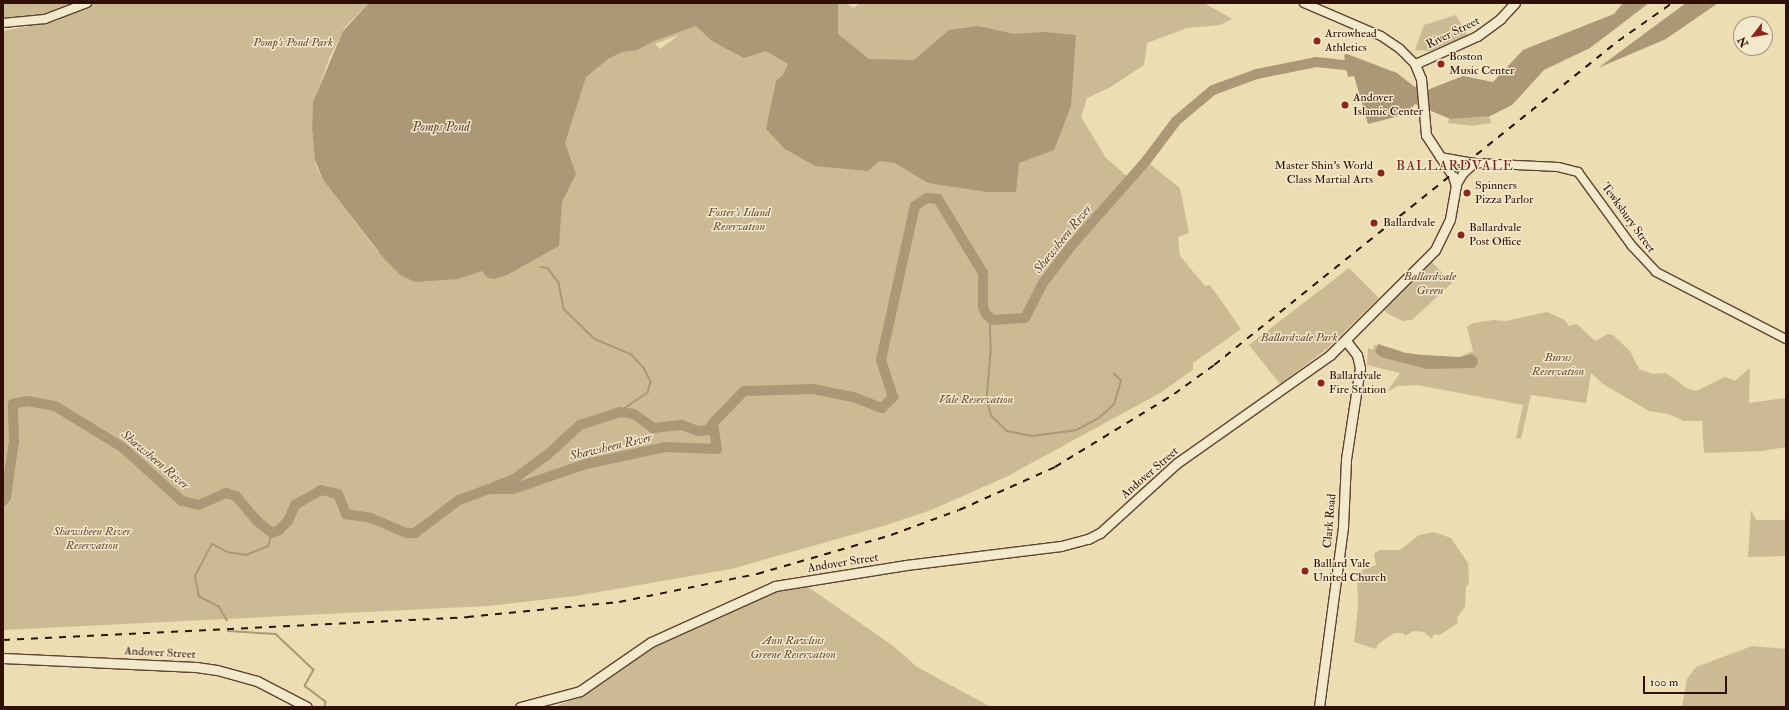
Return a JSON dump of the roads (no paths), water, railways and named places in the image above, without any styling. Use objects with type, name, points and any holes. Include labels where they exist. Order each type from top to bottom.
[{"type":"main road","name":"River Street","points":[[1415,64],[1477,36],[1500,19],[1515,3]]},
{"type":"main road","points":[[1415,64],[1422,86],[1422,111],[1426,135],[1453,176],[1456,186]]},
{"type":"main road","name":"Andover Street","points":[[520,707],[580,691],[651,642],[775,586],[906,564],[1022,552],[1088,539],[1100,533],[1177,463],[1312,369],[1346,341],[1440,243],[1450,219],[1456,186]]},
{"type":"main road","name":"Clark Road","points":[[1319,707],[1343,526],[1346,459],[1360,368],[1356,355],[1346,341]]},
{"type":"main road","name":"Andover Street","points":[[3,658],[196,667],[217,670],[257,681],[307,707]]},
{"type":"street","points":[[3,23],[45,19],[87,3]]},
{"type":"street","points":[[1304,3],[1381,36],[1400,49],[1415,64]]},
{"type":"street","name":"Tewksbury Street","points":[[1440,158],[1475,163],[1558,167],[1578,172],[1632,246],[1656,272],[1786,339]]},
{"type":"street","points":[[1456,186],[1463,174],[1475,163]]},
{"type":"water","name":"Pomps Pond","points":[[369,3],[838,3],[838,34],[869,59],[914,60],[949,30],[978,26],[1014,34],[1044,32],[1076,35],[1071,106],[1054,150],[1019,163],[1016,192],[987,192],[928,183],[895,163],[879,161],[868,171],[815,166],[785,149],[766,129],[776,81],[783,75],[788,64],[766,51],[744,58],[712,41],[696,26],[654,41],[637,50],[622,52],[608,59],[586,77],[565,143],[576,174],[562,202],[559,246],[507,275],[494,279],[488,278],[482,271],[458,279],[415,282],[400,275],[382,256],[323,180],[315,160],[312,129],[313,102],[343,31]]},
{"type":"water","points":[[1623,3],[1649,3],[1590,48],[1544,70],[1512,105],[1490,116],[1450,119],[1415,104],[1407,114],[1368,124],[1354,76],[1348,77],[1344,55],[1347,54],[1397,73],[1415,87],[1427,90],[1463,76],[1493,82],[1523,50],[1614,14]]},
{"type":"water","points":[[1686,3],[1718,3],[1666,39],[1598,68]]},
{"type":"water","points":[[1378,344],[1406,353],[1421,355],[1460,357],[1472,354],[1477,358],[1478,363],[1474,368],[1427,369],[1381,357],[1375,352]]},
{"type":"waterway","name":"Shawsheen River","points":[[3,501],[6,497],[14,441],[13,404],[27,401],[55,406],[122,447],[182,501],[199,505],[226,493],[236,496],[257,521],[272,533],[279,530],[288,521],[295,505],[321,490],[338,494],[346,514],[371,518],[407,533],[415,533],[459,500],[489,489],[513,489],[586,464],[665,447],[717,449],[713,423],[744,391],[813,389],[853,397],[882,408],[893,397],[881,360],[915,206],[927,198],[938,199],[983,273],[983,307],[986,314],[993,320],[1025,318],[1043,283],[1072,245],[1146,161],[1176,121],[1213,90],[1257,74],[1316,62],[1346,65],[1357,71]]},
{"type":"waterway","points":[[541,267],[548,268],[559,283],[564,309],[595,339],[631,354],[644,368],[651,382],[648,393],[620,412]]},
{"type":"waterway","points":[[990,317],[991,353],[987,401],[992,416],[1007,431],[1032,436],[1077,430],[1099,418],[1114,404],[1121,381],[1114,374]]},
{"type":"waterway","name":"Shawsheen River","points":[[494,487],[514,479],[546,456],[580,425],[620,412],[634,414],[653,428],[682,425],[698,431],[708,430],[713,423]]},
{"type":"waterway","points":[[227,621],[219,607],[199,597],[195,576],[212,544],[228,552],[246,555],[268,546],[272,533]]},
{"type":"waterway","points":[[228,631],[276,634],[314,670],[305,686],[326,702],[325,707]]},
{"type":"railway","points":[[3,640],[467,617],[619,602],[757,574],[891,535],[959,510],[1055,467],[1174,394],[1214,365],[1618,41],[1672,3]]},
{"type":"place","name":"Arrowhead Athletics","points":[[1317,41]]},
{"type":"place","name":"Boston Music Center","points":[[1441,64]]},
{"type":"place","name":"Andover Islamic Center","points":[[1345,105]]},
{"type":"place","name":"Master Shin's World Class Martial Arts","points":[[1381,173]]},
{"type":"place","name":"Spinners Pizza Parlor","points":[[1467,193]]},
{"type":"place","name":"Ballardvale","points":[[1374,223]]},
{"type":"place","name":"Ballardvale Post Office","points":[[1461,235]]},
{"type":"place","name":"Ballardvale Fire Station","points":[[1321,383]]},
{"type":"place","name":"Ballard Vale United Church","points":[[1305,571]]},
{"type":"district","name":"BALLARDVALE","points":[[1455,166]]},
{"type":"park label","name":"Pomp's Pond Park","points":[[293,43]]},
{"type":"park label","name":"Foster's Island Reservation","points":[[739,220]]},
{"type":"park label","name":"Ballardvale Green","points":[[1430,284]]},
{"type":"park label","name":"Ballardvale Park","points":[[1299,338]]},
{"type":"park label","name":"Burns Reservation","points":[[1558,365]]},
{"type":"park label","name":"Vale Reservation","points":[[976,400]]},
{"type":"park label","name":"Shawsheen River Reservation","points":[[92,539]]},
{"type":"park label","name":"Ann Rawlins Greene Reservation","points":[[793,648]]}]
